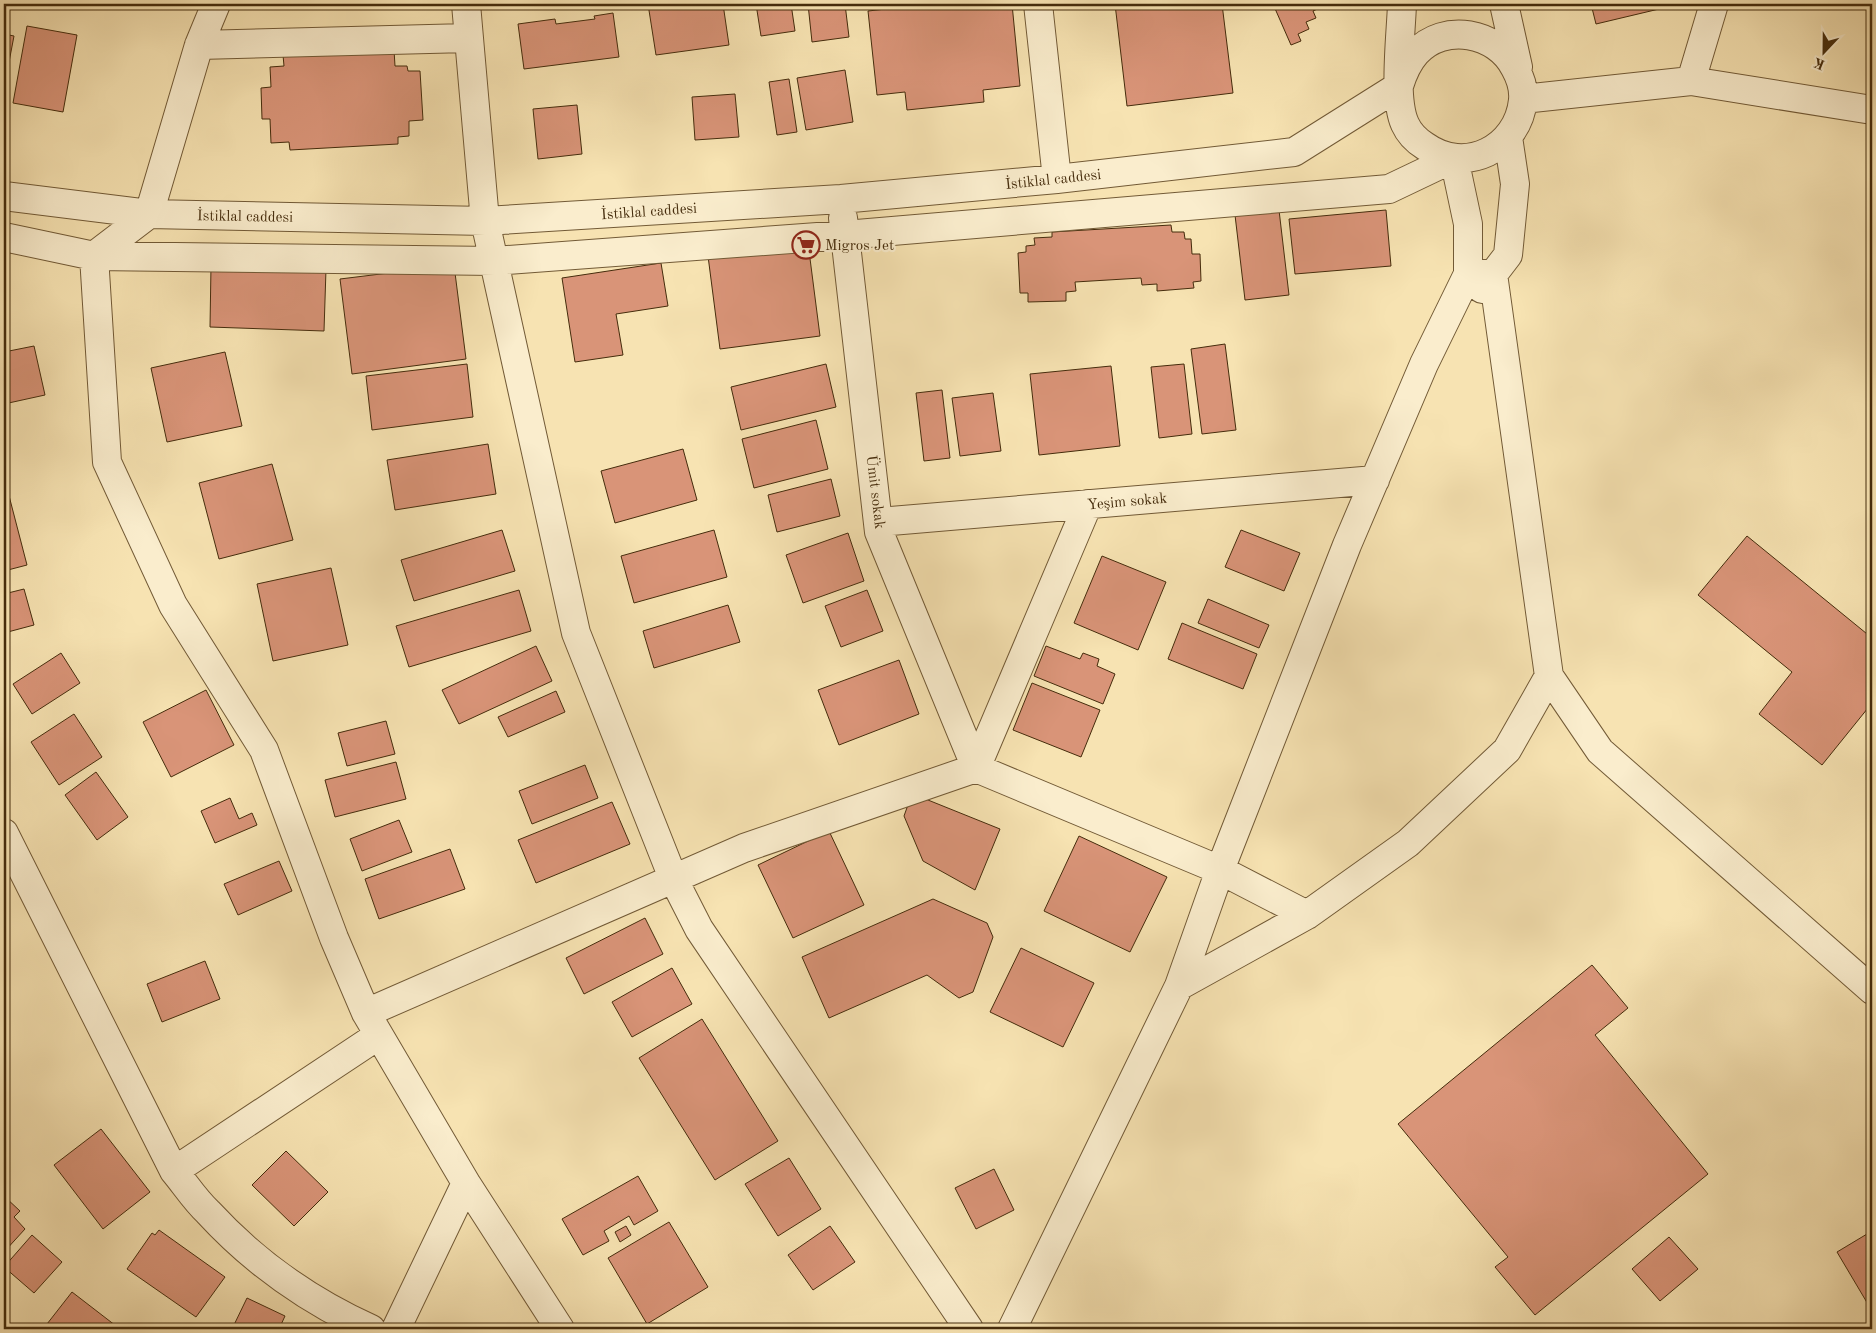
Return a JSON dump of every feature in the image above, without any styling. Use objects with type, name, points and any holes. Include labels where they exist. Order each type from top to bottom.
[{"type":"street","points":[[94,256],[150,214],[199,45],[216,4]]},
{"type":"street","points":[[1038,4],[1057,179]]},
{"type":"street","points":[[1402,4],[1399,106],[1405,125],[1417,141],[1434,153],[1454,158],[1474,158],[1493,150],[1508,137],[1519,119],[1522,88],[1504,4]]},
{"type":"street","points":[[1691,82],[1714,4]]},
{"type":"street","points":[[474,5],[468,38],[485,222],[576,633],[673,878],[699,929],[969,1329]]},
{"type":"street","points":[[1399,86],[1405,67],[1418,51],[1435,39],[1456,34],[1476,35],[1496,44],[1511,59],[1522,88]]},
{"type":"street","points":[[199,45],[468,38]]},
{"type":"street","points":[[1522,88],[1691,82],[1872,110]]},
{"type":"street","name":"İstiklal caddesi","points":[[4,196],[150,214],[485,222],[841,199],[1057,179],[1294,152],[1399,86]]},
{"type":"street","points":[[1012,1329],[1179,986],[1220,870],[1348,545],[1424,364],[1481,274],[1508,255],[1514,184],[1508,137]]},
{"type":"street","points":[[4,237],[94,256],[494,261],[845,235],[1389,189],[1454,158]]},
{"type":"street","points":[[1454,158],[1481,274],[1549,676],[1600,751],[1872,990]]},
{"type":"street","name":"Ümit sokak","points":[[841,199],[879,532],[976,768]]},
{"type":"street","points":[[94,256],[107,462],[173,605],[264,750],[334,938],[372,1024],[466,1183],[560,1329]]},
{"type":"street","name":"Yeşim sokak","points":[[879,522],[1375,480]]},
{"type":"street","points":[[976,768],[1088,504]]},
{"type":"street","points":[[1179,986],[1307,915],[1408,842],[1507,750],[1549,676]]},
{"type":"street","points":[[174,1171],[372,1024],[673,878],[744,848],[976,768],[1220,870],[1307,915]]},
{"type":"street","points":[[4,834],[174,1171],[206,1211],[248,1252],[290,1284],[343,1316],[371,1329]]},
{"type":"street","points":[[396,1329],[466,1183]]},
{"type":"building","points":[[648,4],[723,4],[729,45],[656,55]]},
{"type":"building","points":[[756,4],[791,4],[795,31],[761,36]]},
{"type":"building","points":[[808,4],[845,4],[849,37],[812,42]]},
{"type":"building","points":[[894,4],[1012,4],[1020,86],[983,90],[984,102],[907,110],[905,92],[877,95],[868,11],[895,8]]},
{"type":"building","points":[[1115,4],[1222,4],[1233,93],[1127,106]]},
{"type":"building","points":[[1273,4],[1323,4],[1324,6],[1313,11],[1316,18],[1306,22],[1309,29],[1298,34],[1301,41],[1291,45]]},
{"type":"building","points":[[1591,4],[1680,4],[1596,24]]},
{"type":"building","points":[[613,13],[619,57],[524,69],[518,24],[555,19],[556,24],[595,19],[594,16]]},
{"type":"building","points":[[27,26],[77,35],[63,112],[13,103]]},
{"type":"building","points":[[4,34],[14,36],[4,88]]},
{"type":"building","points":[[394,50],[395,66],[407,66],[408,71],[420,71],[423,120],[409,121],[409,136],[398,137],[398,144],[290,150],[289,142],[271,143],[270,119],[262,119],[261,88],[271,87],[270,67],[284,66],[283,55]]},
{"type":"building","points":[[845,70],[853,122],[806,130],[797,78]]},
{"type":"building","points":[[789,79],[797,132],[777,135],[769,82]]},
{"type":"building","points":[[735,94],[739,137],[695,140],[692,97]]},
{"type":"building","points":[[577,105],[582,154],[538,159],[533,109]]},
{"type":"building","points":[[1279,210],[1289,295],[1245,300],[1235,215]]},
{"type":"building","points":[[1386,210],[1391,266],[1295,274],[1289,219]]},
{"type":"building","points":[[1171,225],[1172,232],[1184,232],[1185,239],[1191,239],[1192,254],[1200,254],[1201,281],[1193,282],[1194,288],[1157,291],[1157,284],[1142,285],[1141,278],[1075,282],[1076,291],[1066,292],[1066,301],[1028,302],[1028,293],[1020,293],[1018,253],[1026,252],[1026,246],[1035,245],[1034,238],[1052,237],[1052,232]]},
{"type":"building","points":[[808,243],[820,336],[720,349],[708,256]]},
{"type":"building","points":[[661,263],[668,306],[616,314],[623,355],[575,362],[562,278]]},
{"type":"building","points":[[454,265],[466,359],[352,374],[340,279]]},
{"type":"building","points":[[211,266],[326,269],[324,331],[210,327]]},
{"type":"building","points":[[1225,344],[1236,430],[1202,434],[1191,349]]},
{"type":"building","points":[[34,346],[45,395],[4,404],[4,352]]},
{"type":"building","points":[[225,352],[242,426],[167,442],[151,368]]},
{"type":"building","points":[[467,364],[473,417],[372,430],[366,376]]},
{"type":"building","points":[[826,364],[836,407],[741,430],[731,387]]},
{"type":"building","points":[[1184,364],[1192,434],[1159,438],[1151,367]]},
{"type":"building","points":[[1111,366],[1120,446],[1039,455],[1030,374]]},
{"type":"building","points":[[942,390],[950,458],[924,461],[916,393]]},
{"type":"building","points":[[993,393],[1001,451],[960,456],[952,398]]},
{"type":"building","points":[[816,420],[828,469],[754,488],[742,439]]},
{"type":"building","points":[[488,444],[496,494],[395,510],[387,460]]},
{"type":"building","points":[[683,449],[697,500],[615,523],[601,471]]},
{"type":"building","points":[[272,464],[293,540],[219,559],[199,483]]},
{"type":"building","points":[[831,479],[840,516],[777,532],[768,495]]},
{"type":"building","points":[[7,488],[27,565],[4,571],[4,489]]},
{"type":"building","points":[[502,530],[515,571],[414,601],[401,560]]},
{"type":"building","points":[[714,530],[727,577],[634,603],[621,556]]},
{"type":"building","points":[[1241,530],[1300,553],[1284,591],[1225,567]]},
{"type":"building","points":[[848,533],[864,581],[803,603],[786,555]]},
{"type":"building","points":[[1747,536],[1872,638],[1872,703],[1822,765],[1759,714],[1792,672],[1698,595]]},
{"type":"building","points":[[1102,556],[1166,582],[1138,650],[1074,623]]},
{"type":"building","points":[[331,568],[348,645],[273,661],[257,584]]},
{"type":"building","points":[[24,589],[34,625],[4,633],[4,594]]},
{"type":"building","points":[[519,590],[531,631],[409,667],[396,626]]},
{"type":"building","points":[[867,590],[883,631],[841,647],[825,606]]},
{"type":"building","points":[[1208,599],[1269,625],[1259,648],[1198,623]]},
{"type":"building","points":[[728,605],[740,642],[654,668],[643,631]]},
{"type":"building","points":[[1182,623],[1257,654],[1243,689],[1168,659]]},
{"type":"building","points":[[536,646],[552,681],[459,724],[442,690]]},
{"type":"building","points":[[1046,646],[1080,659],[1083,653],[1099,659],[1097,666],[1115,674],[1103,704],[1034,676]]},
{"type":"building","points":[[61,653],[80,683],[32,714],[13,684]]},
{"type":"building","points":[[899,660],[919,714],[839,745],[818,690]]},
{"type":"building","points":[[1032,683],[1100,710],[1081,757],[1013,730]]},
{"type":"building","points":[[206,690],[234,745],[171,777],[143,722]]},
{"type":"building","points":[[556,691],[565,712],[508,737],[498,717]]},
{"type":"building","points":[[74,714],[102,757],[59,785],[31,742]]},
{"type":"building","points":[[386,721],[395,754],[347,766],[338,733]]},
{"type":"building","points":[[396,762],[406,799],[335,817],[325,780]]},
{"type":"building","points":[[585,765],[598,798],[532,824],[519,791]]},
{"type":"building","points":[[96,772],[128,817],[97,840],[65,795]]},
{"type":"building","points":[[230,798],[239,819],[252,813],[257,825],[215,843],[201,811]]},
{"type":"building","points":[[923,798],[1000,829],[975,890],[923,861],[904,816],[909,802]]},
{"type":"building","points":[[612,802],[630,844],[536,883],[518,840]]},
{"type":"building","points":[[399,820],[412,852],[362,871],[350,839]]},
{"type":"building","points":[[829,831],[864,905],[793,938],[758,865]]},
{"type":"building","points":[[1079,836],[1167,877],[1130,952],[1044,911]]},
{"type":"building","points":[[450,849],[465,889],[379,919],[365,879]]},
{"type":"building","points":[[279,861],[292,891],[238,915],[224,884]]},
{"type":"building","points":[[933,899],[987,923],[993,937],[973,992],[959,998],[927,975],[829,1018],[802,957]]},
{"type":"building","points":[[645,918],[663,954],[584,994],[566,958]]},
{"type":"building","points":[[1021,948],[1094,983],[1063,1047],[990,1012]]},
{"type":"building","points":[[205,961],[220,999],[162,1022],[147,984]]},
{"type":"building","points":[[1592,965],[1628,1008],[1595,1035],[1708,1174],[1535,1315],[1495,1267],[1508,1257],[1398,1124]]},
{"type":"building","points":[[672,968],[692,1004],[632,1037],[612,1002]]},
{"type":"building","points":[[702,1019],[778,1141],[715,1180],[639,1058]]},
{"type":"building","points":[[101,1129],[150,1192],[103,1229],[54,1165]]},
{"type":"building","points":[[286,1151],[328,1192],[294,1226],[252,1185]]},
{"type":"building","points":[[789,1158],[821,1209],[778,1236],[745,1184]]},
{"type":"building","points":[[994,1169],[1014,1210],[976,1229],[955,1188]]},
{"type":"building","points":[[638,1176],[658,1211],[634,1225],[629,1216],[604,1231],[609,1241],[583,1255],[562,1219]]},
{"type":"building","points":[[5,1197],[20,1211],[14,1217],[25,1229],[4,1252]]},
{"type":"building","points":[[669,1222],[708,1287],[647,1324],[608,1258]]},
{"type":"building","points":[[626,1226],[631,1235],[620,1242],[615,1232]]},
{"type":"building","points":[[830,1226],[855,1262],[813,1290],[788,1255]]},
{"type":"building","points":[[159,1230],[225,1277],[196,1317],[127,1269],[152,1233],[155,1235]]},
{"type":"building","points":[[1872,1231],[1872,1311],[1837,1252]]},
{"type":"building","points":[[32,1235],[62,1262],[34,1293],[4,1267]]},
{"type":"building","points":[[1669,1237],[1698,1269],[1660,1301],[1632,1269]]},
{"type":"building","points":[[72,1292],[120,1329],[54,1329],[47,1324]]},
{"type":"building","points":[[247,1298],[285,1316],[279,1329],[232,1329]]},
{"type":"place","name":"Migros Jet","points":[[806,245]]}]
